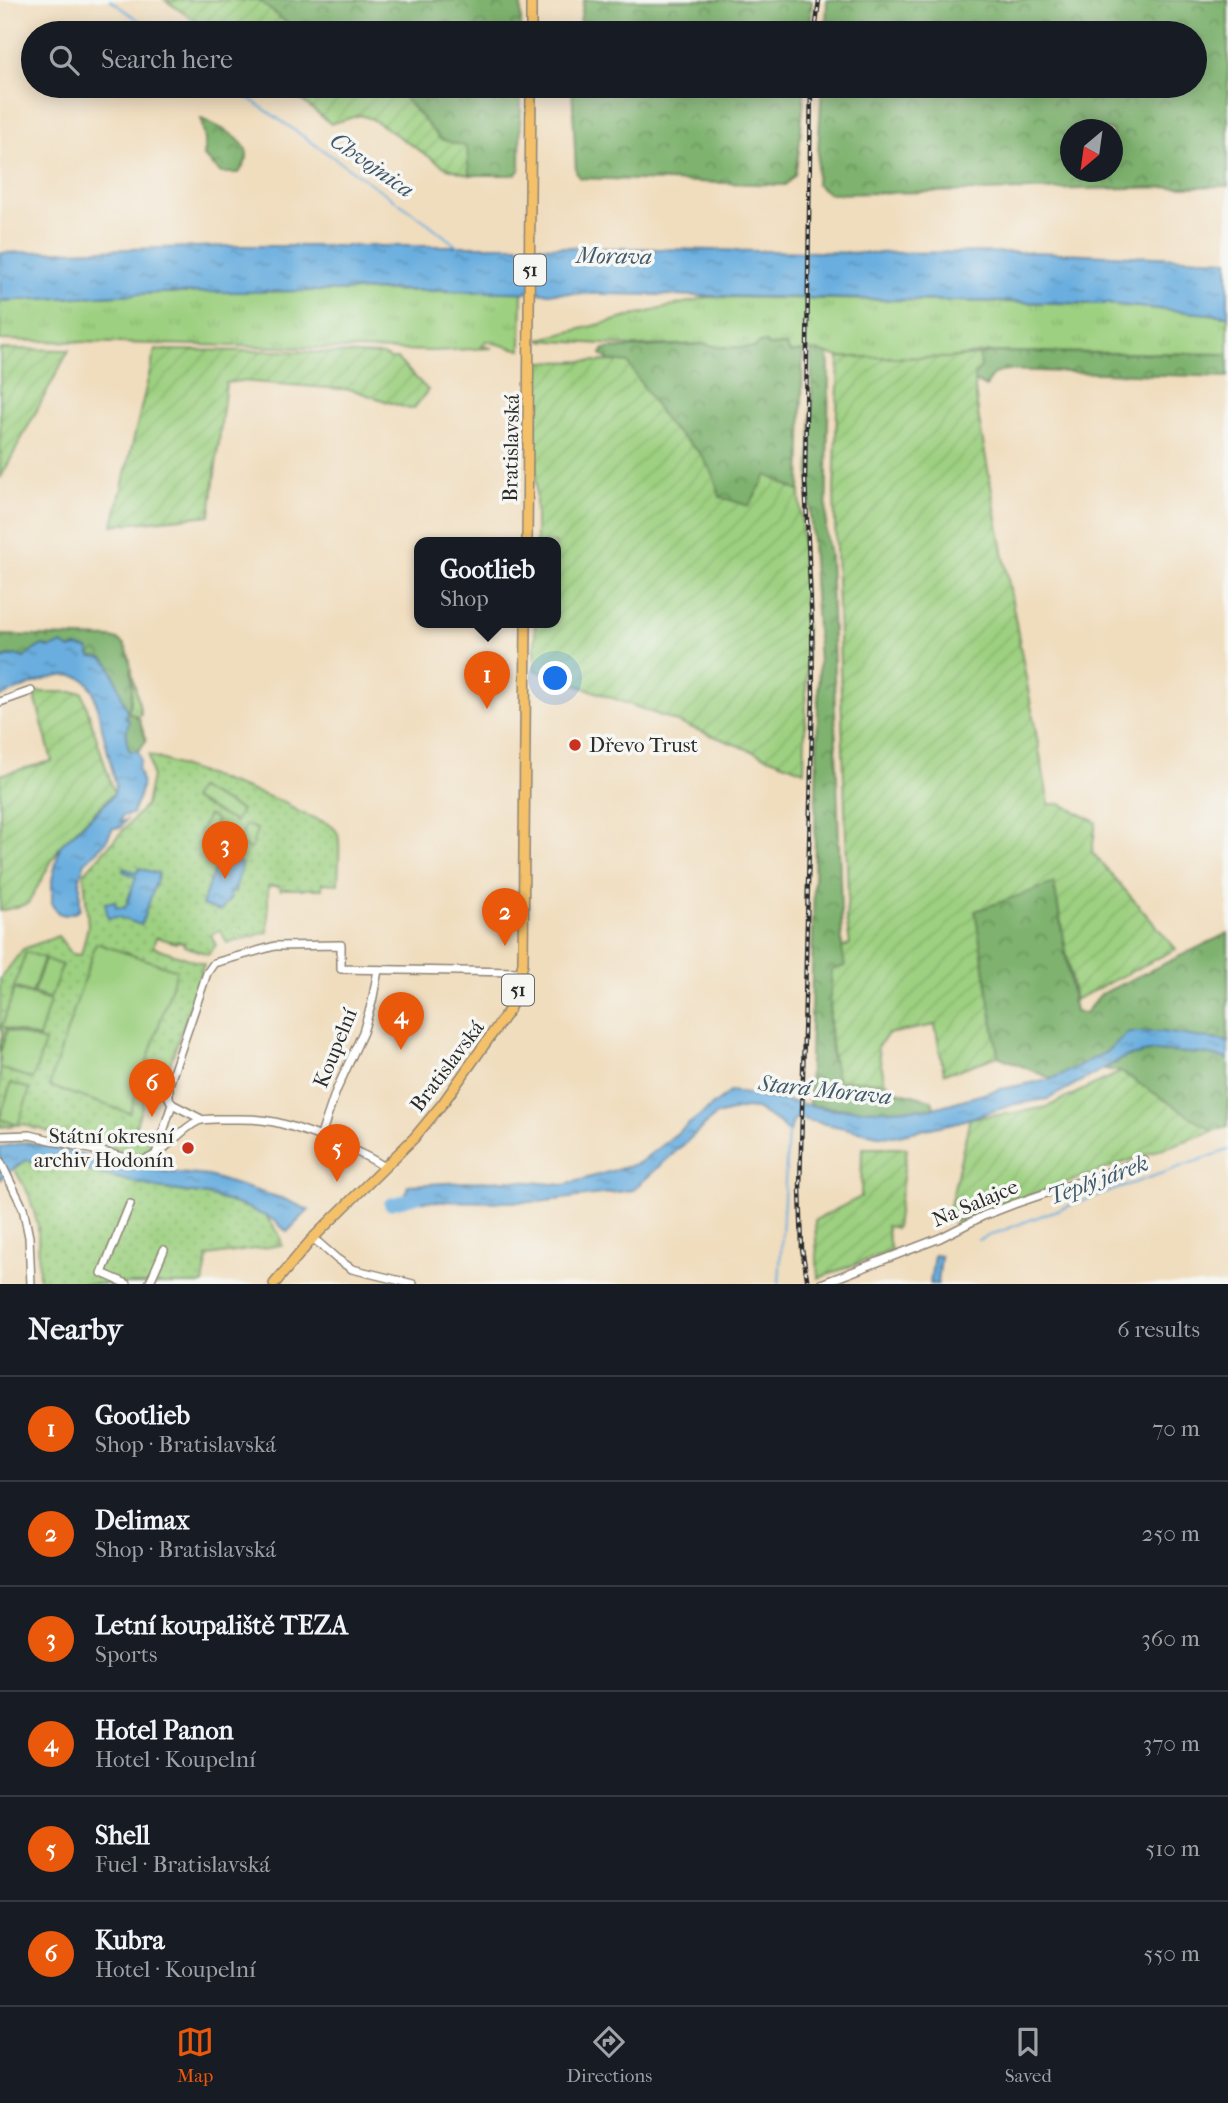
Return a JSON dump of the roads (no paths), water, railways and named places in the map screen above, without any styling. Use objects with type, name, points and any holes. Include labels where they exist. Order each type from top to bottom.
[{"type":"main road","points":[[531,0],[531,21]]},
{"type":"main road","name":"Bratislavská","points":[[527,537],[531,98]]},
{"type":"main road","name":"Bratislavská","points":[[313,1238],[433,1117],[516,998],[522,972],[526,628]]},
{"type":"main road","name":"51","points":[[274,1284],[313,1238]]},
{"type":"street","points":[[0,702],[31,691]]},
{"type":"street","points":[[155,1155],[172,1104],[168,1093],[169,1085],[207,973],[214,963],[275,946],[341,945],[341,969],[522,972]]},
{"type":"street","name":"Koupelní","points":[[320,1138],[336,1091],[363,1032],[378,970]]},
{"type":"street","points":[[172,1104],[201,1119],[269,1121],[363,1155],[384,1167]]},
{"type":"street","points":[[0,1136],[30,1135],[140,1161],[155,1155],[201,1119]]},
{"type":"street","name":"Na Salajce","points":[[821,1284],[940,1238],[1004,1208],[1144,1160]]},
{"type":"street","points":[[0,1161],[20,1198],[25,1216],[29,1237],[31,1284]]},
{"type":"street","points":[[122,1283],[102,1273],[130,1204]]},
{"type":"street","points":[[313,1238],[352,1269],[413,1284]]},
{"type":"street","points":[[149,1284],[164,1250]]},
{"type":"water","name":"Morava","points":[[227,246],[513,246],[864,253],[1036,252],[1228,260],[1228,316],[1108,304],[397,290],[157,293],[0,301],[0,253]]},
{"type":"water","points":[[62,644],[70,649],[88,649],[91,657],[102,658],[109,664],[127,711],[125,717],[129,721],[128,748],[130,751],[138,751],[141,760],[138,769],[140,792],[132,814],[122,816],[120,822],[126,820],[120,828],[113,828],[105,843],[85,862],[80,877],[80,908],[65,915],[58,913],[52,905],[52,880],[60,846],[109,800],[116,786],[94,694],[85,680],[66,676],[43,680],[0,697],[0,659],[16,655],[24,658],[43,645],[49,648]]},
{"type":"water","points":[[227,854],[242,864],[235,891],[229,892],[231,898],[220,911],[202,905],[214,871]]},
{"type":"water","points":[[124,868],[137,873],[139,868],[159,874],[141,925],[118,917],[108,918],[105,903],[115,901],[116,907],[125,908],[136,877],[123,871]]},
{"type":"water","points":[[1129,1032],[1162,1032],[1225,1041],[1228,1043],[1228,1059],[1205,1054],[1153,1051],[1125,1057],[1048,1099],[1015,1104],[958,1122],[894,1136],[797,1118],[788,1131],[756,1109],[745,1108],[716,1115],[633,1190],[538,1202],[404,1201],[408,1185],[507,1180],[564,1185],[639,1163],[731,1091],[830,1109],[934,1108],[1001,1089],[1052,1079],[1105,1053]]},
{"type":"water","points":[[27,1142],[168,1172],[208,1176],[284,1199],[309,1210],[287,1232],[274,1220],[243,1206],[207,1195],[157,1188],[69,1166],[27,1160],[0,1180],[0,1147]]},
{"type":"water","points":[[934,1255],[941,1256],[938,1284],[930,1284]]},
{"type":"waterway","name":"Chvojnica","points":[[110,0],[140,21]]},
{"type":"waterway","name":"Chvojnica","points":[[248,98],[458,247]]},
{"type":"waterway","points":[[779,1284],[788,1131]]},
{"type":"waterway","name":"Teplý járek","points":[[978,1240],[1228,1150]]},
{"type":"waterway","name":"Stará Morava","points":[[390,1204],[417,1197]]},
{"type":"railway","points":[[816,21],[819,0]]},
{"type":"railway","points":[[808,1284],[802,1249],[800,1188],[813,694],[805,479],[811,98]]},
{"type":"place","name":"Gootlieb","points":[[487,709]]},
{"type":"place","name":"Dřevo Trust","points":[[575,745]]},
{"type":"place","name":"Letní koupaliště TEZA","points":[[225,879]]},
{"type":"place","name":"Delimax","points":[[505,946]]},
{"type":"place","name":"Hotel Panon","points":[[401,1050]]},
{"type":"place","name":"Kubra","points":[[152,1117]]},
{"type":"place","name":"Státní okresní archiv Hodonín","points":[[188,1148]]},
{"type":"place","name":"Shell","points":[[337,1182]]}]
